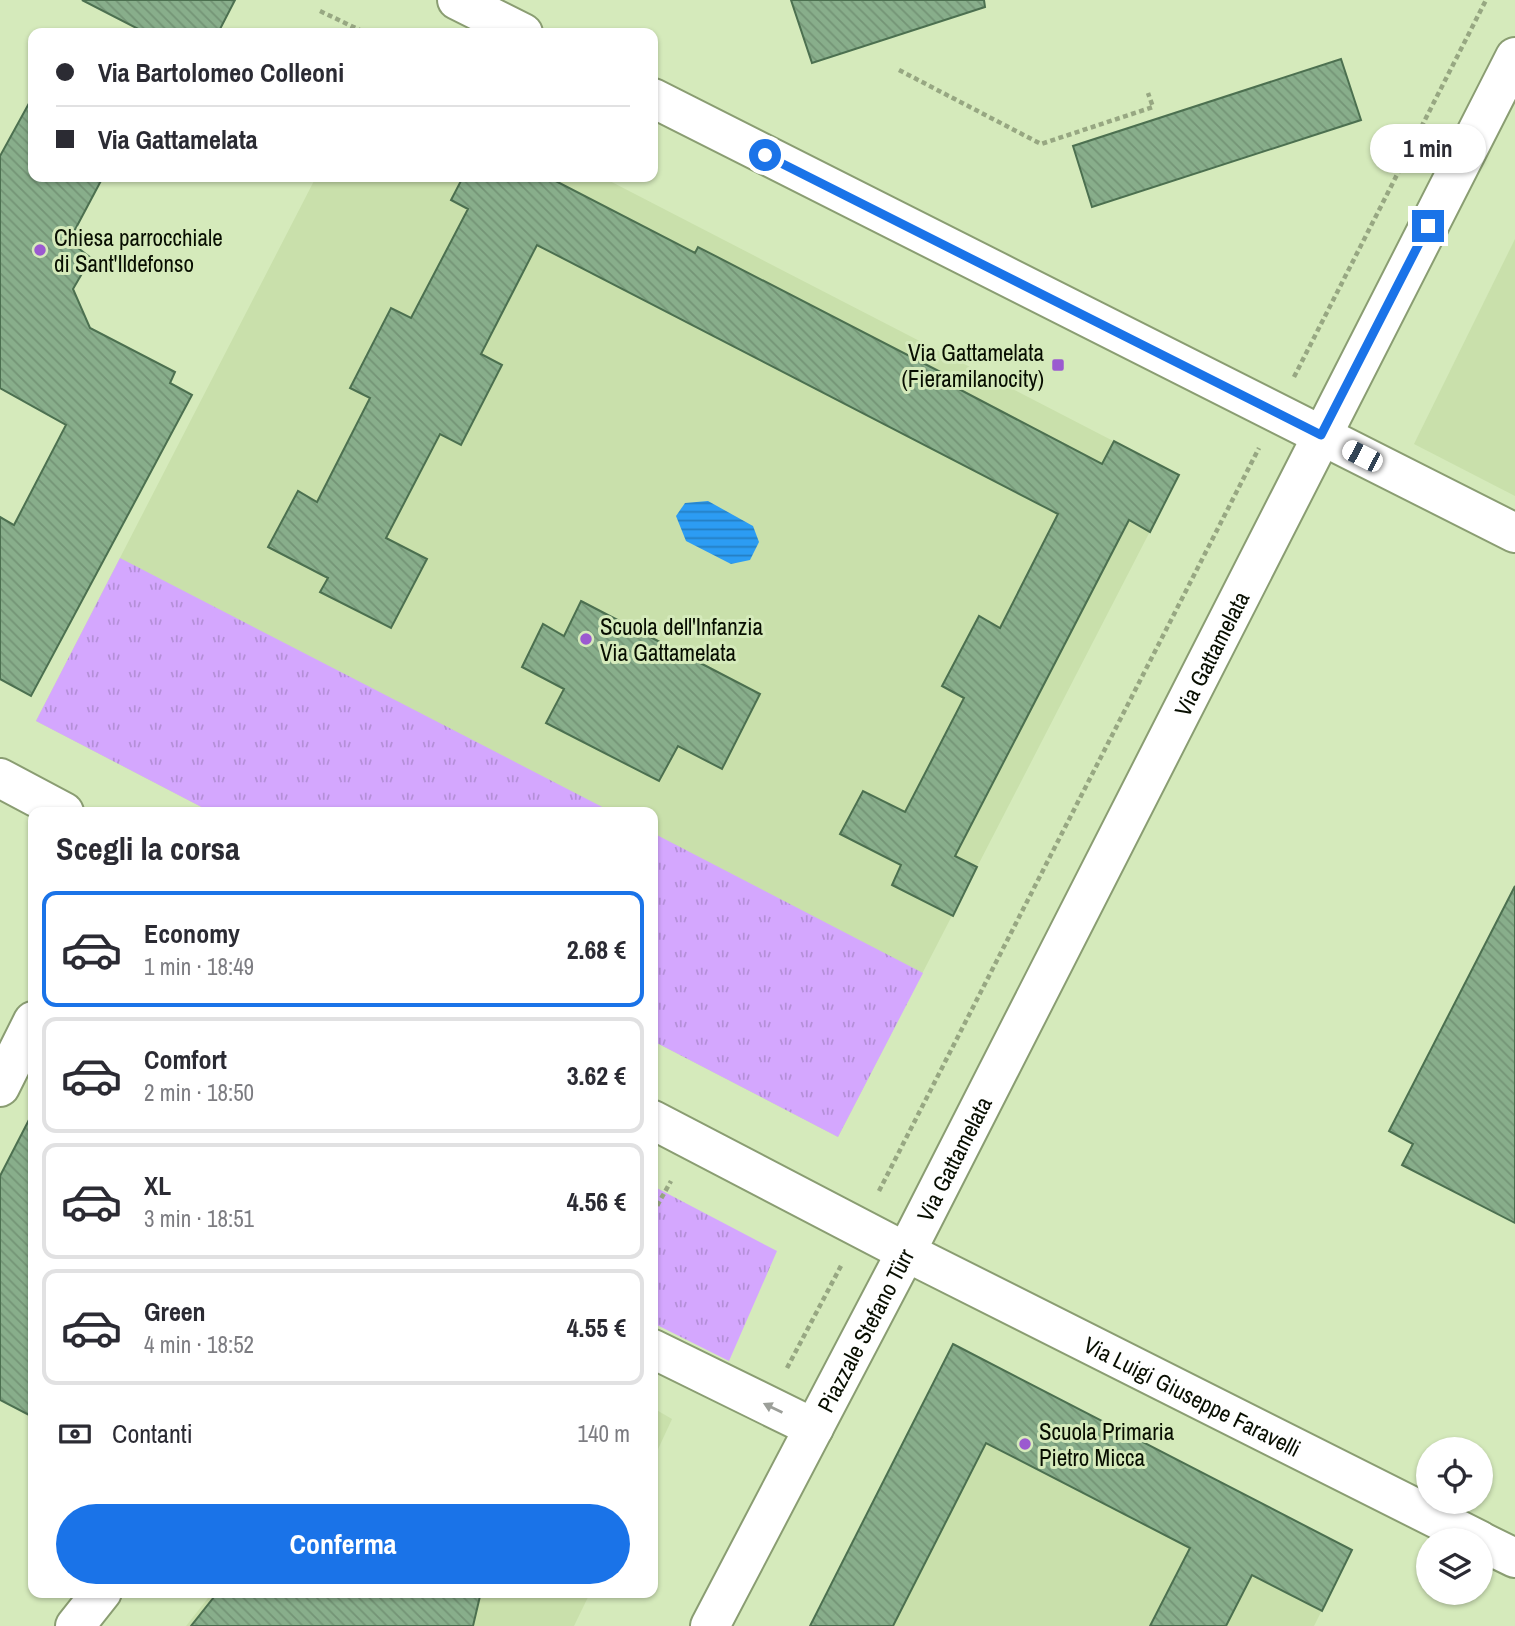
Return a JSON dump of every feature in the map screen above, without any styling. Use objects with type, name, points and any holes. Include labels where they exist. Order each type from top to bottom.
[{"type":"street","points":[[457,0],[513,28]]},
{"type":"street","name":"Via Gattamelata","points":[[906,1252],[1515,57]]},
{"type":"street","points":[[658,101],[1515,533]]},
{"type":"street","points":[[0,778],[55,807]]},
{"type":"street","points":[[0,1087],[28,1031]]},
{"type":"street","name":"Piazzale Stefano Türr","points":[[658,1123],[906,1252],[814,1428],[658,1351]]},
{"type":"street","name":"Via Luigi Giuseppe Faravelli","points":[[906,1252],[1456,1528]]},
{"type":"street","points":[[710,1626],[814,1428]]},
{"type":"street","name":"Via Luigi Giuseppe Faravelli","points":[[1493,1547],[1515,1558]]},
{"type":"street","points":[[75,1626],[97,1598]]},
{"type":"path","points":[[767,1405],[889,1172],[1486,0]]},
{"type":"path","points":[[320,11],[356,28]]},
{"type":"path","points":[[899,71],[1041,144],[1153,107],[1148,93]]},
{"type":"path","points":[[658,1204],[671,1181]]},
{"type":"shaded area","name":"Scuola dell'Infanzia Via Gattamelata","points":[[313,182],[612,182],[1179,475],[838,1137],[658,1044],[658,807],[201,807],[36,721]]},
{"type":"shaded area","points":[[1515,239],[1515,496],[1414,444]]},
{"type":"shaded area","name":"Scuola Primaria Pietro Micca","points":[[953,1344],[1352,1550],[1314,1626],[810,1626]]},
{"type":"shaded area","points":[[658,1411],[672,1419],[658,1449]]},
{"type":"shaded area","points":[[208,1598],[588,1598],[574,1626],[186,1626]]},
{"type":"green space","points":[[120,558],[602,807],[201,807],[36,721]]},
{"type":"green space","points":[[658,836],[923,973],[838,1137],[658,1044]]},
{"type":"green space","points":[[658,1189],[777,1251],[729,1361],[658,1326]]},
{"type":"water","points":[[708,501],[753,526],[759,542],[750,560],[731,564],[686,541],[676,516],[685,503]]},
{"type":"building","points":[[82,0],[235,0],[221,28],[136,28]]},
{"type":"building","points":[[791,0],[984,0],[985,7],[812,63]]},
{"type":"building","points":[[1341,59],[1361,120],[1092,207],[1073,146]]},
{"type":"building","points":[[28,105],[28,182],[100,182],[69,241],[91,258],[73,289],[90,328],[175,372],[170,383],[192,395],[31,696],[0,679],[0,517],[14,525],[66,425],[0,388],[0,156]]},
{"type":"building","points":[[460,182],[558,182],[695,253],[698,247],[958,381],[955,387],[1102,464],[1114,441],[1179,475],[1150,532],[1129,520],[955,856],[977,867],[953,916],[892,885],[901,865],[840,834],[863,791],[905,812],[964,698],[942,686],[979,616],[1000,628],[1058,514],[537,245],[481,354],[502,365],[461,445],[440,434],[386,538],[427,559],[391,628],[320,592],[328,578],[268,547],[298,491],[317,502],[370,398],[350,388],[391,308],[411,318],[468,209],[451,200]]},
{"type":"building","points":[[581,601],[760,694],[722,769],[678,746],[659,781],[546,723],[564,689],[522,667],[543,624],[564,636]]},
{"type":"building","points":[[1515,886],[1515,1223],[1402,1165],[1413,1144],[1389,1131]]},
{"type":"building","points":[[28,1122],[28,1414],[0,1400],[0,1176]]},
{"type":"building","points":[[953,1344],[1352,1550],[1322,1611],[1252,1575],[1226,1626],[1150,1626],[1190,1548],[986,1443],[893,1626],[810,1626]]},
{"type":"building","points":[[213,1598],[480,1598],[473,1626],[191,1626]]},
{"type":"place","name":"Chiesa parrocchiale di Sant'Ildefonso","points":[[40,250]]},
{"type":"place","name":"Via Gattamelata (Fieramilanocity)","points":[[1058,365]]},
{"type":"place","name":"Scuola dell'Infanzia Via Gattamelata","points":[[586,639]]},
{"type":"place","name":"Scuola Primaria Pietro Micca","points":[[1025,1444]]},
{"type":"route","points":[[765,155],[1321,435],[1428,226]]}]
